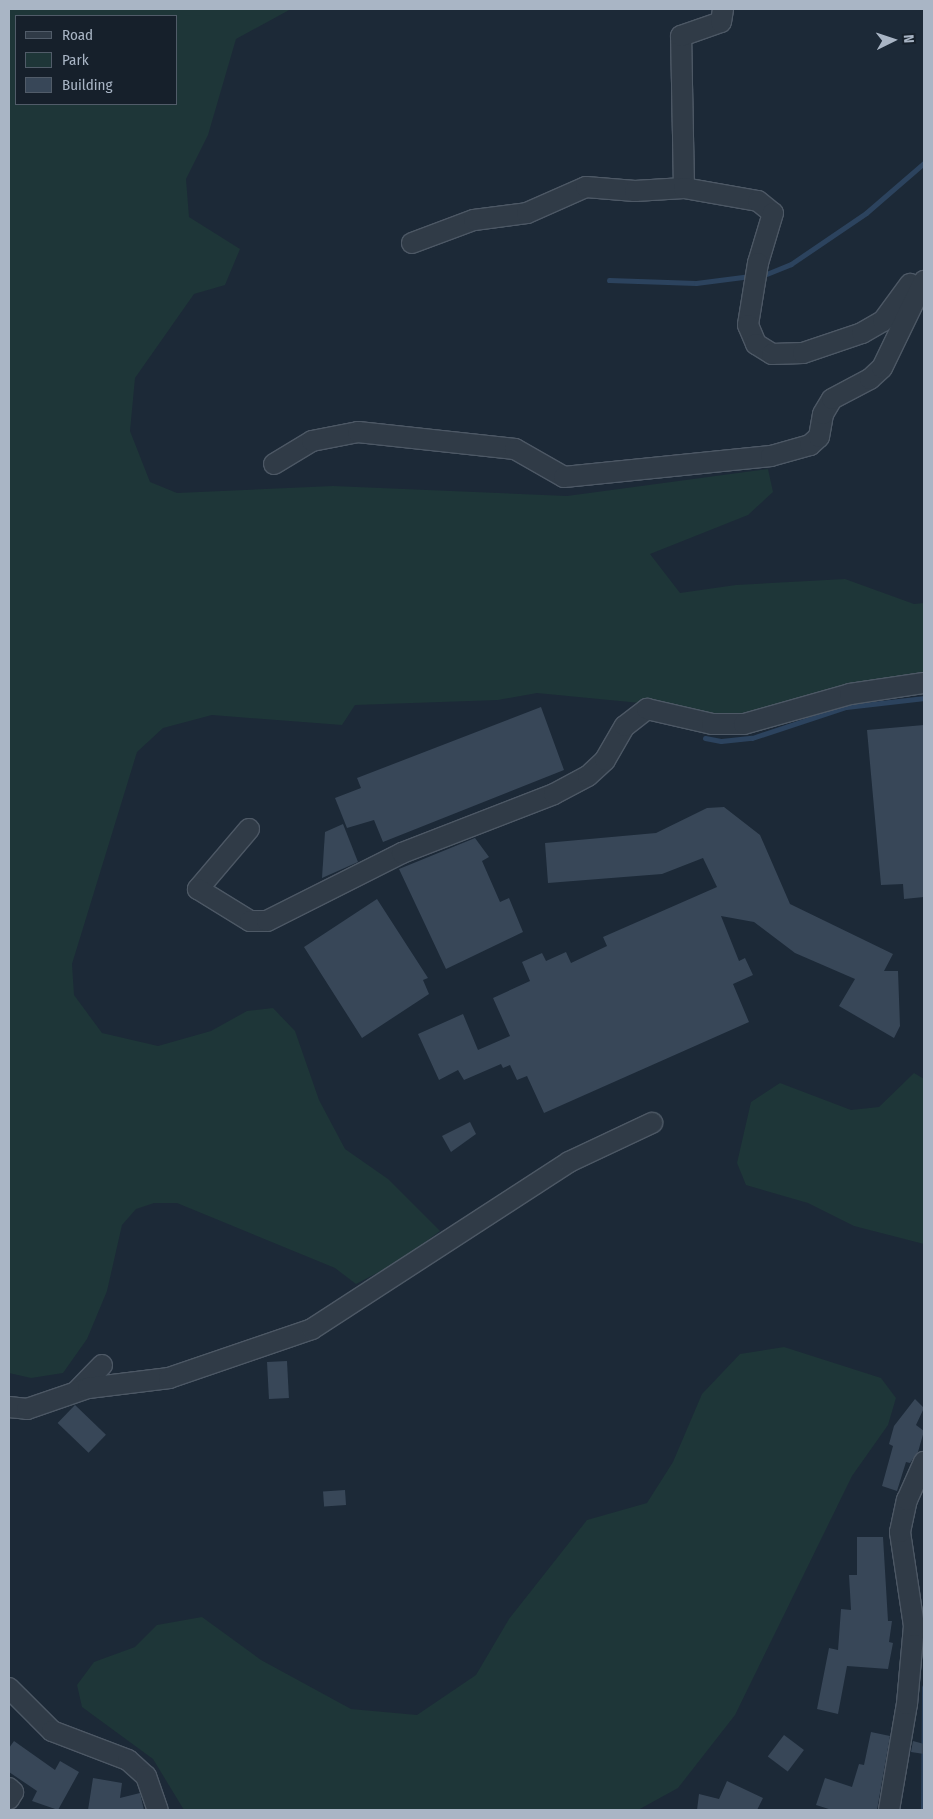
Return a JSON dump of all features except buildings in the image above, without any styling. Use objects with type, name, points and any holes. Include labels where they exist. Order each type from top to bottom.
[{"type":"street","points":[[684,188],[681,36],[721,22],[723,9]]},
{"type":"street","points":[[412,243],[474,220],[527,213],[586,187],[635,192],[684,188],[758,202],[773,212],[758,263],[748,325],[756,344],[772,354],[803,353],[869,329],[883,321],[924,270]]},
{"type":"street","points":[[274,464],[312,441],[358,432],[516,449],[564,477],[771,456],[810,445],[820,437],[823,414],[832,399],[870,379],[882,368],[924,281]]},
{"type":"street","points":[[249,829],[198,889],[250,921],[267,921],[402,853],[554,794],[588,776],[605,760],[625,726],[647,709],[712,724],[744,724],[850,694],[924,683]]},
{"type":"street","points":[[9,1407],[27,1408],[78,1392],[186,1374],[312,1329],[569,1162],[652,1123]]},
{"type":"street","points":[[78,1392],[102,1365]]},
{"type":"street","points":[[889,1810],[908,1704],[914,1626],[900,1532],[907,1500],[924,1462]]},
{"type":"street","points":[[9,1688],[52,1731],[128,1760],[146,1776],[158,1810]]},
{"type":"street","points":[[9,1788],[13,1792],[9,1798]]},
{"type":"green space","points":[[9,9],[291,9],[236,39],[208,135],[186,179],[189,217],[240,249],[225,285],[194,294],[135,378],[130,431],[150,482],[177,493],[333,486],[567,496],[768,469],[773,492],[748,515],[650,554],[680,593],[736,585],[845,579],[914,604],[924,603],[924,678],[736,722],[661,705],[537,693],[498,700],[355,705],[342,725],[212,715],[163,728],[137,752],[72,964],[74,995],[102,1033],[158,1046],[211,1031],[247,1011],[273,1008],[295,1031],[319,1100],[345,1149],[388,1179],[440,1231],[400,1261],[356,1284],[335,1268],[177,1203],[154,1203],[136,1209],[122,1225],[107,1291],[87,1339],[63,1373],[31,1378],[9,1373]]},
{"type":"green space","points":[[914,1073],[924,1079],[924,1244],[854,1226],[808,1203],[746,1185],[737,1163],[751,1102],[780,1083],[851,1110],[879,1107]]},
{"type":"green space","points":[[784,1347],[881,1378],[896,1398],[888,1425],[852,1476],[735,1715],[678,1788],[638,1810],[184,1810],[153,1759],[82,1707],[77,1685],[94,1662],[135,1647],[157,1625],[202,1617],[261,1660],[351,1709],[417,1715],[476,1675],[509,1619],[587,1520],[647,1503],[673,1462],[702,1394],[740,1354]]},
{"type":"waterway","points":[[764,275],[791,264],[866,213],[924,163]]},
{"type":"waterway","points":[[609,280],[696,283],[751,276]]},
{"type":"waterway","points":[[705,738],[721,741],[752,738],[846,707],[924,698]]},
{"type":"waterway","points":[[923,1810],[924,1687]]}]
